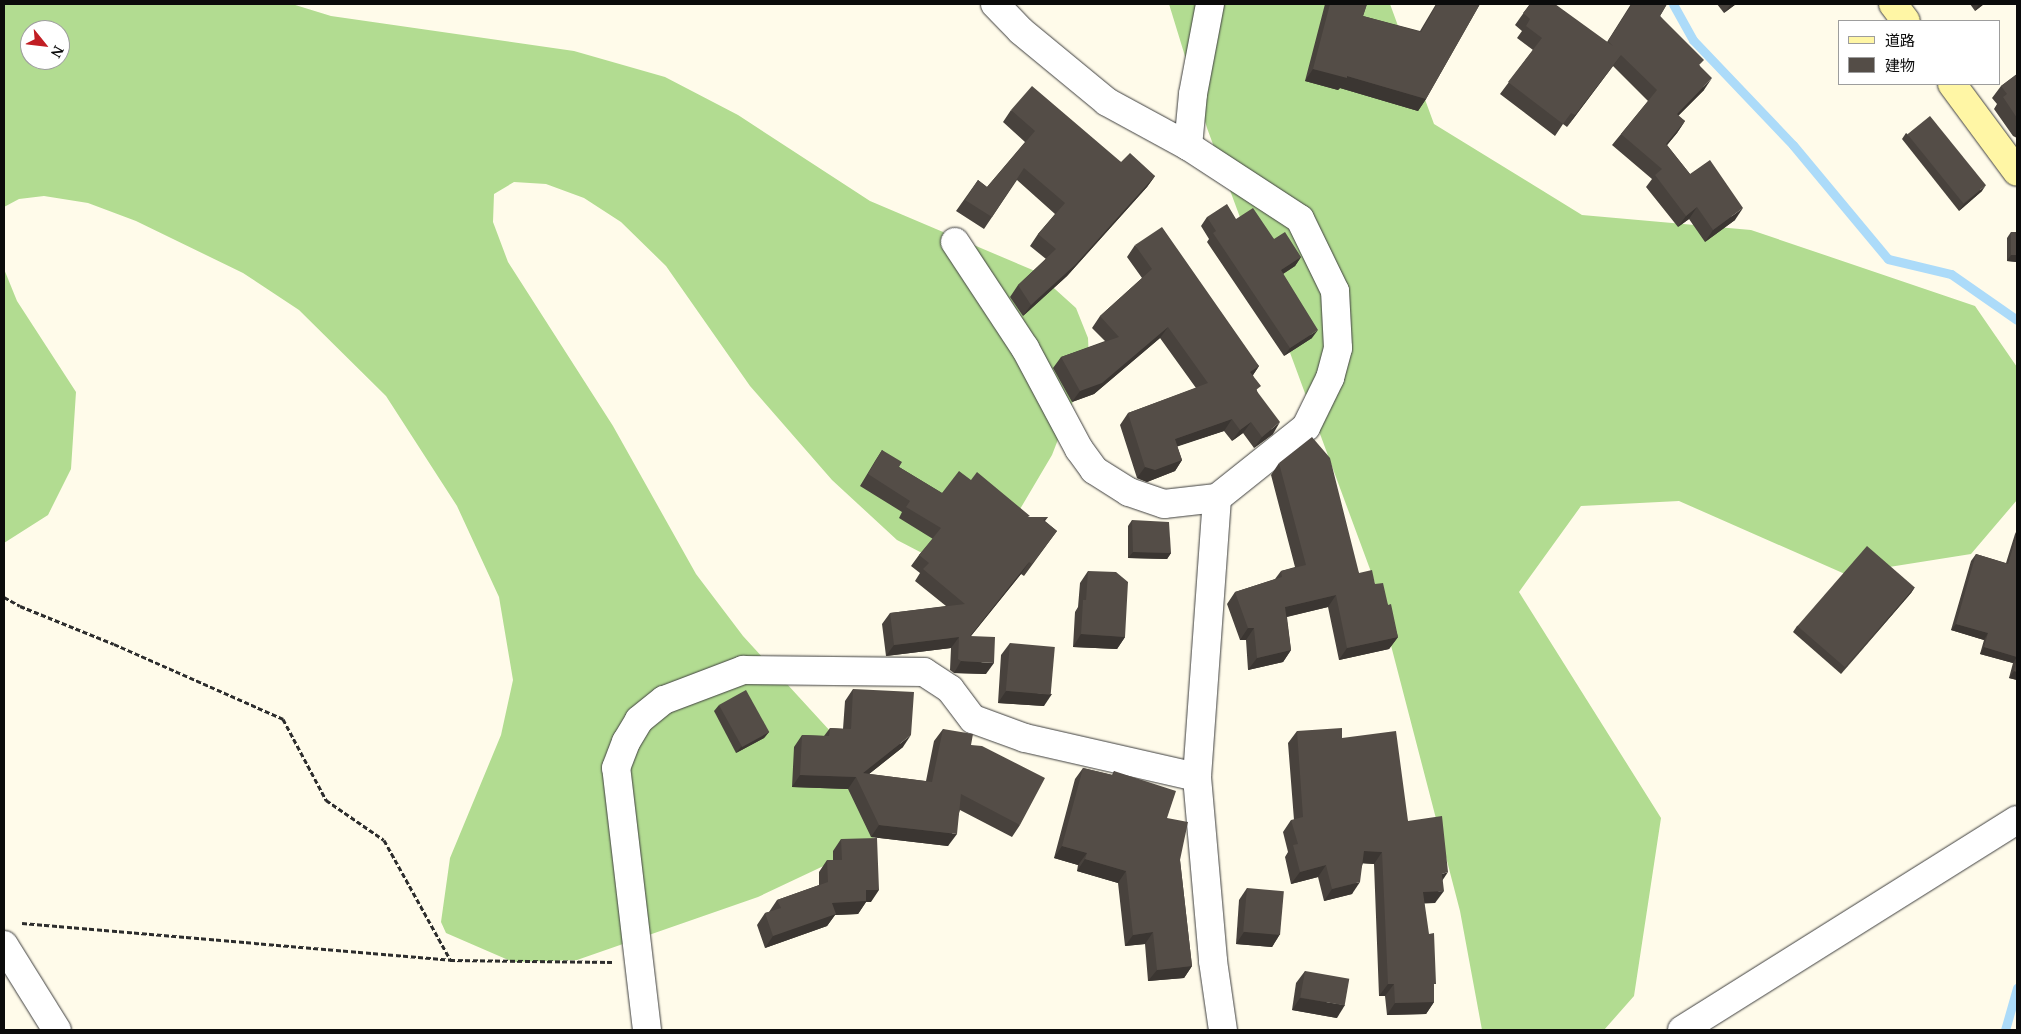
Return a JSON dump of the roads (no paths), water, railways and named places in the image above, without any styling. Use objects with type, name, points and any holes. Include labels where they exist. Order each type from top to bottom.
[{"type":"main road","points":[[1893,4],[1905,20]]},
{"type":"main road","points":[[1953,85],[2017,172]]},
{"type":"street","points":[[955,242],[1025,348],[1079,449],[1094,470],[1129,492],[1164,504],[1217,498],[1306,427],[1330,378],[1338,348],[1335,291],[1300,219],[1188,146],[1107,102],[1021,31],[996,4]]},
{"type":"street","points":[[1188,146],[1193,94],[1210,4]]},
{"type":"street","points":[[1217,498],[1197,777],[1213,961],[1223,1030]]},
{"type":"street","points":[[648,1030],[616,768],[626,742],[639,720],[664,700],[743,670],[924,672],[950,689],[973,719],[1025,738],[1197,777]]},
{"type":"street","points":[[1682,1030],[2017,820]]},
{"type":"street","points":[[9,934],[57,1030]]},
{"type":"waterway","points":[[1673,4],[1693,40],[1793,145],[1888,259],[1951,274],[2017,320]]},
{"type":"waterway","points":[[2005,1030],[2017,988]]}]
